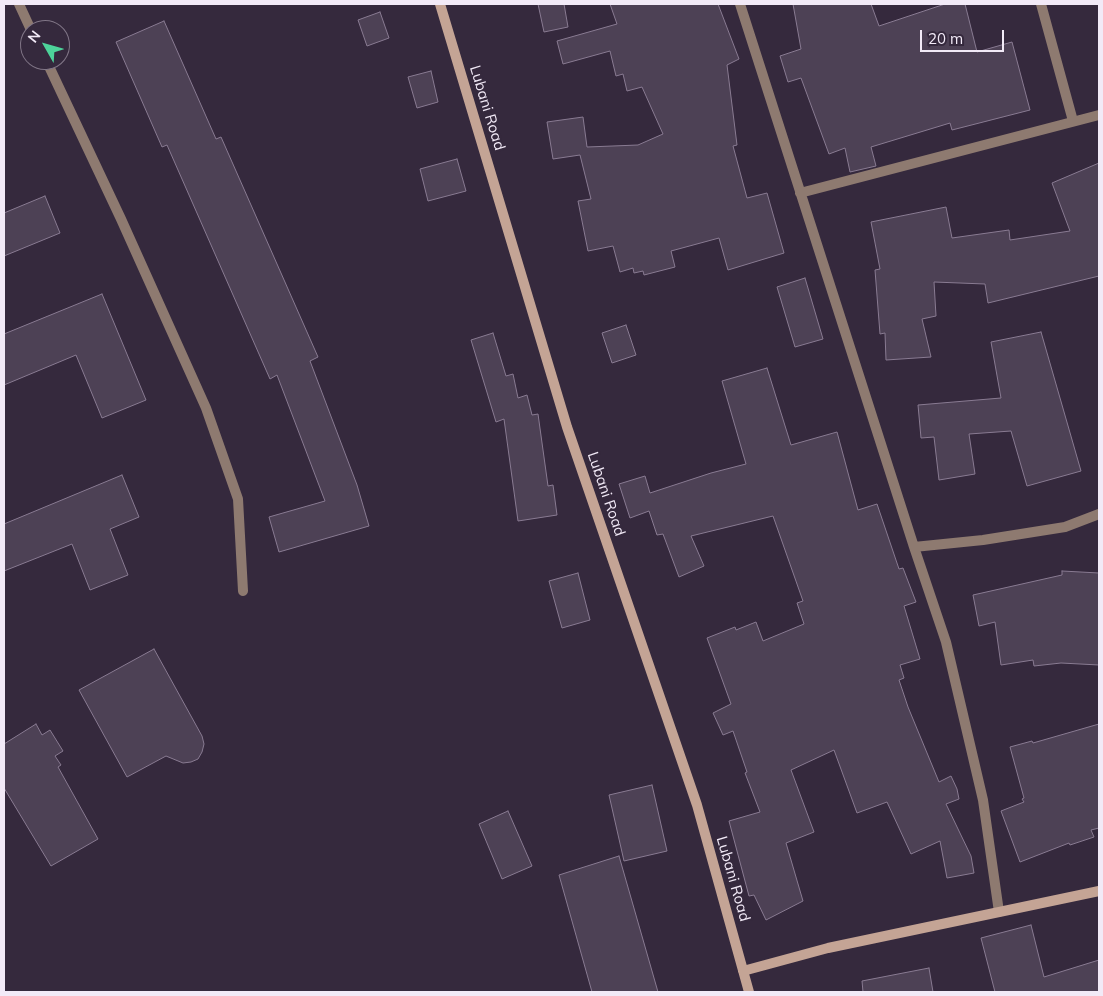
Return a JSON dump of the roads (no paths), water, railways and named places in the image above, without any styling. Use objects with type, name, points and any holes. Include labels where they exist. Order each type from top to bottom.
[{"type":"street","points":[[19,4],[26,20]]},
{"type":"street","name":"Lubani Road","points":[[440,4],[567,427],[697,805],[749,992]]},
{"type":"street","points":[[740,4],[948,651],[983,800],[999,912]]},
{"type":"street","points":[[1041,4],[1073,122]]},
{"type":"street","points":[[51,70],[121,219],[206,408],[238,500],[243,591]]},
{"type":"street","points":[[800,193],[1099,115]]},
{"type":"street","points":[[914,547],[983,540],[1065,527],[1099,514]]},
{"type":"street","points":[[743,971],[828,948],[1099,891]]}]
